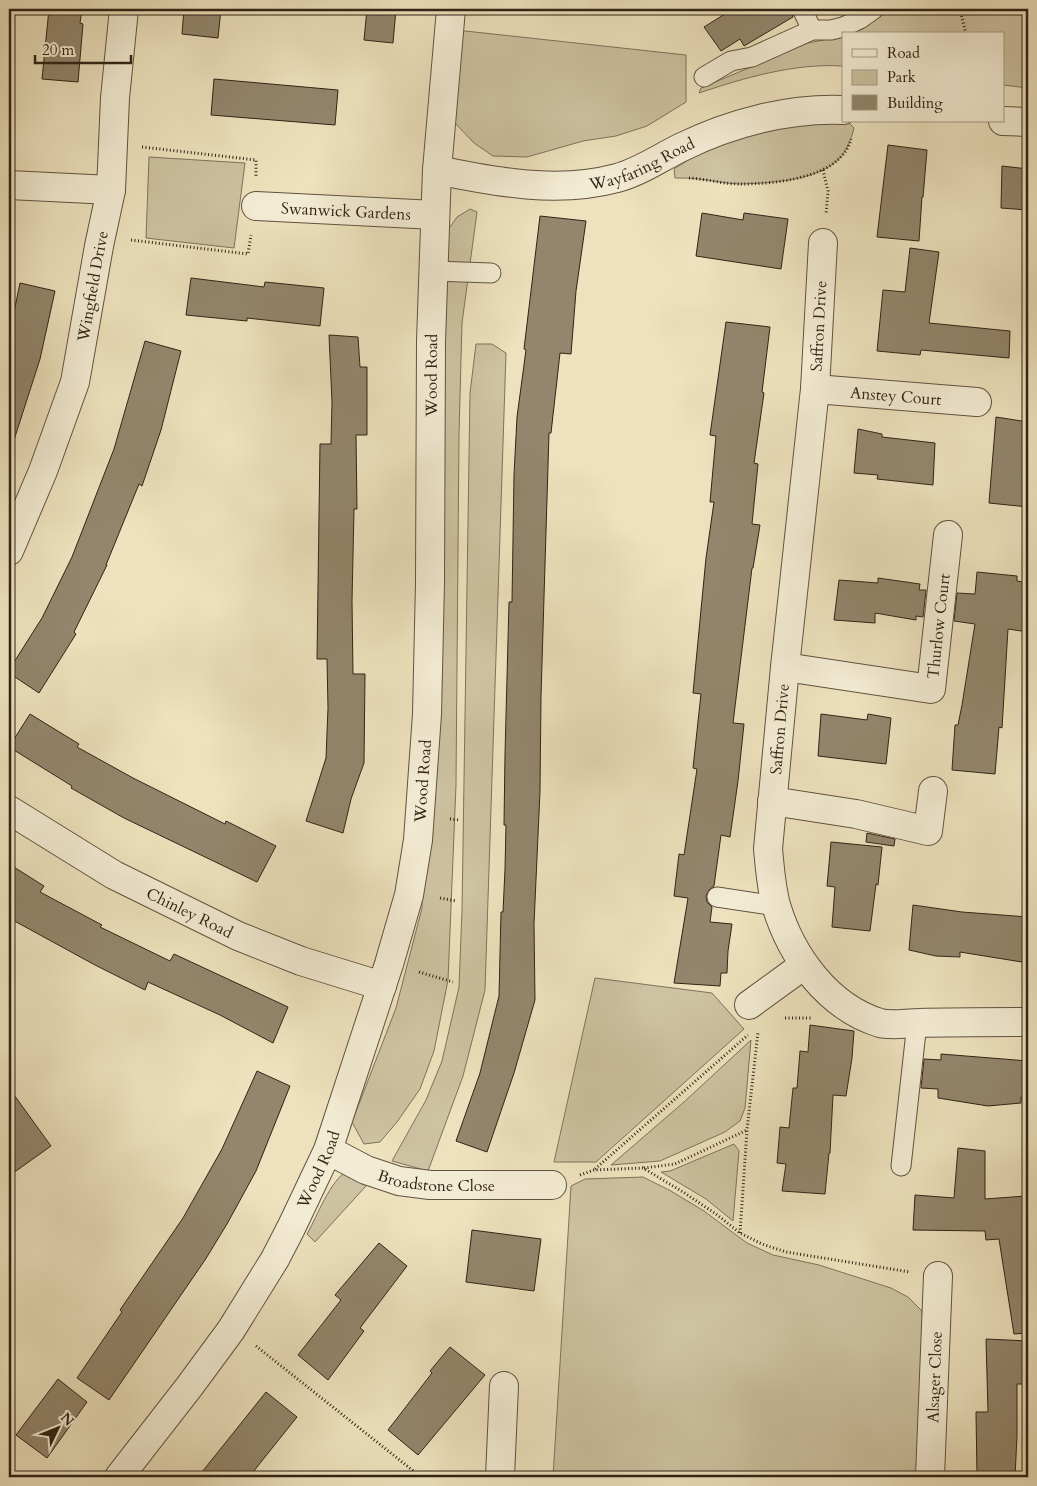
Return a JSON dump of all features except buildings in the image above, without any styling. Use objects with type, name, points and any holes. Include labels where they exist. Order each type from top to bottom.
[{"type":"street","name":"Wingfield Drive","points":[[9,551],[43,472],[75,382],[111,190],[115,98],[124,9]]},
{"type":"street","name":"Wood Road","points":[[119,1477],[231,1330],[275,1259],[328,1150],[386,975],[409,895],[418,840],[426,733],[430,590],[430,340],[437,170],[451,9]]},
{"type":"street","name":"Wayfaring Road","points":[[437,170],[486,180],[558,186],[577,185],[618,178],[714,132],[749,122],[796,112],[842,110]]},
{"type":"street","points":[[1004,121],[1028,122]]},
{"type":"street","points":[[9,185],[111,190]]},
{"type":"street","name":"Swanwick Gardens","points":[[256,206],[436,216]]},
{"type":"street","name":"Saffron Drive","points":[[823,243],[815,389],[768,849],[770,875],[776,906],[789,937],[804,965],[824,990],[850,1009],[882,1023],[1028,1022]]},
{"type":"street","name":"Anstey Court","points":[[815,389],[977,402]]},
{"type":"street","name":"Thurlow Court","points":[[785,668],[931,689],[948,535]]},
{"type":"street","points":[[772,801],[856,814],[927,840],[933,791]]},
{"type":"street","name":"Chinley Road","points":[[9,810],[114,875],[238,936],[300,961],[386,975]]},
{"type":"street","points":[[749,1005],[804,965]]},
{"type":"street","name":"Broadstone Close","points":[[328,1150],[366,1170],[399,1182],[430,1185],[552,1184]]},
{"type":"street","name":"Alsager Close","points":[[930,1477],[938,1276]]},
{"type":"street","points":[[500,1477],[504,1386]]},
{"type":"lane","points":[[802,9],[812,30]]},
{"type":"lane","points":[[704,77],[730,61],[735,55],[772,49],[812,30],[831,30],[843,27],[860,19],[874,9]]},
{"type":"lane","points":[[433,271],[491,273]]},
{"type":"lane","points":[[717,897],[776,906]]},
{"type":"lane","points":[[901,1166],[917,1023]]},
{"type":"path","points":[[960,9],[966,32]]},
{"type":"path","points":[[101,236],[248,254],[256,206],[256,160],[113,143]]},
{"type":"path","points":[[823,170],[828,191],[823,243]]},
{"type":"path","points":[[386,975],[453,982]]},
{"type":"path","points":[[776,1019],[818,1018]]},
{"type":"path","points":[[594,1170],[759,1026],[747,1130],[740,1233]]},
{"type":"path","points":[[552,1184],[594,1170],[643,1168],[676,1164],[747,1130]]},
{"type":"path","points":[[643,1168],[716,1214],[740,1233],[762,1244],[786,1252],[938,1276]]},
{"type":"path","points":[[254,1344],[421,1477]]},
{"type":"green space","points":[[889,9],[1028,9],[1028,88],[1004,85],[1004,32],[854,32]]},
{"type":"green space","points":[[456,30],[686,55],[686,102],[647,126],[616,136],[583,141],[527,157],[493,156],[474,143],[455,123]]},
{"type":"green space","points":[[842,36],[842,66],[788,69],[751,77],[699,93],[701,88],[808,43]]},
{"type":"green space","points":[[842,121],[848,122],[854,128],[852,137],[839,159],[830,166],[806,176],[765,183],[740,184],[675,178],[674,169],[698,154],[759,128]]},
{"type":"green space","points":[[149,157],[245,163],[234,248],[146,238]]},
{"type":"green space","points":[[470,209],[477,212],[462,323],[459,433],[456,785],[448,980],[434,1051],[420,1089],[397,1122],[380,1142],[364,1144],[352,1122],[396,1008],[422,908],[445,234],[457,217]]},
{"type":"green space","points":[[476,344],[492,344],[506,353],[485,990],[463,1076],[428,1171],[392,1161],[426,1100],[442,1061],[459,987],[462,910],[470,393]]},
{"type":"green space","points":[[595,978],[712,993],[744,1029],[596,1162],[554,1162]]},
{"type":"green space","points":[[751,1040],[745,1108],[740,1121],[725,1132],[660,1161],[611,1165],[684,1102]]},
{"type":"green space","points":[[734,1144],[739,1151],[733,1221],[706,1199],[661,1172],[670,1171]]},
{"type":"green space","points":[[348,1170],[368,1180],[366,1186],[315,1242],[307,1234],[324,1199],[335,1182]]},
{"type":"green space","points":[[643,1177],[704,1211],[747,1243],[773,1255],[819,1265],[891,1288],[908,1297],[921,1310],[925,1321],[917,1477],[553,1477],[571,1186],[585,1179]]}]
